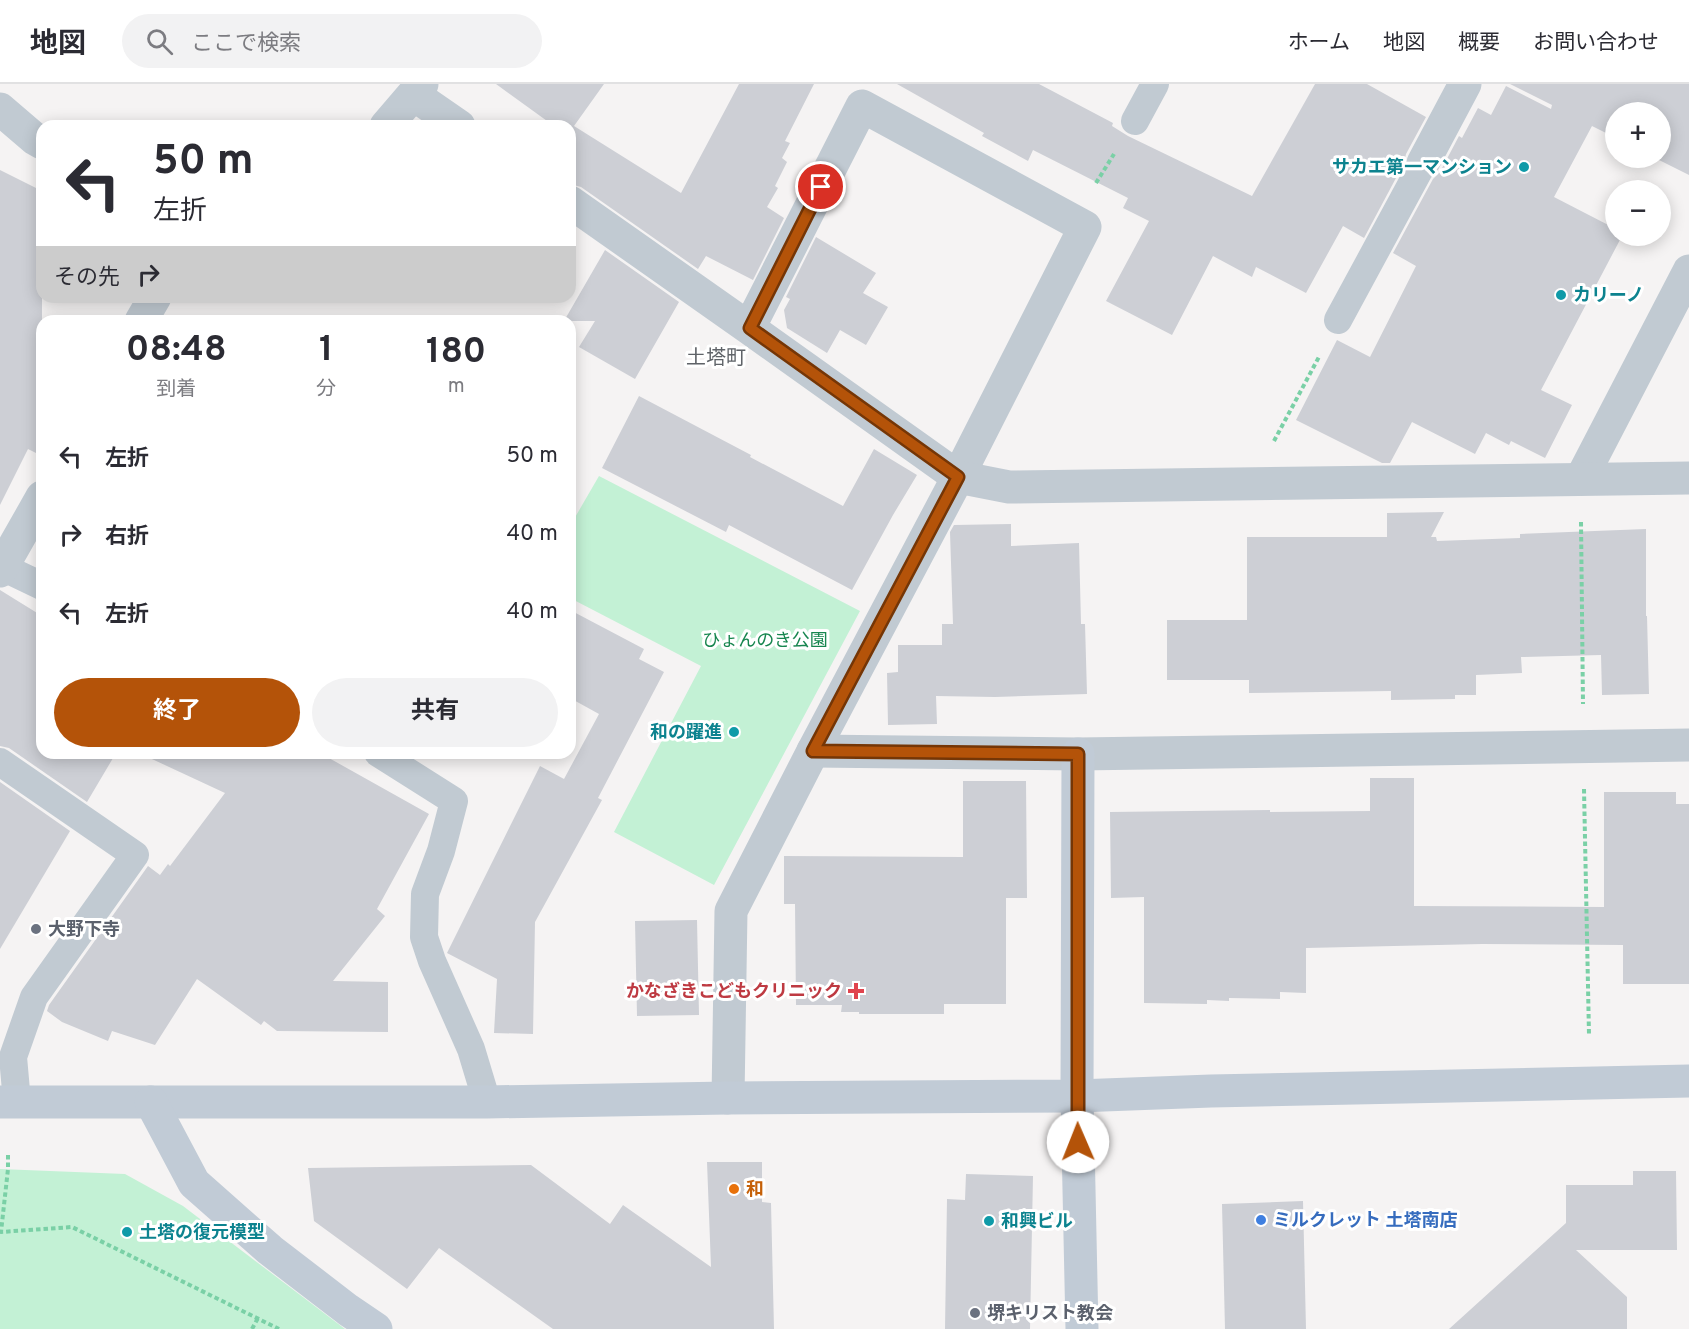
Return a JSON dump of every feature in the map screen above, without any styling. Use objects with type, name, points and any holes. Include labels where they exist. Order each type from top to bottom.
[{"type":"street","points":[[1423,163],[1465,84]]},
{"type":"street","points":[[391,120],[418,90],[452,120]]},
{"type":"street","points":[[728,1098],[731,911],[958,477],[1085,227],[861,106],[750,328]]},
{"type":"street","points":[[0,109],[36,140]]},
{"type":"street","points":[[576,206],[958,477],[1009,487],[1689,478]]},
{"type":"street","points":[[1581,479],[1689,272]]},
{"type":"street","points":[[1,569],[36,508]]},
{"type":"street","points":[[813,751],[1078,754],[1689,746]]},
{"type":"street","points":[[1078,754],[1077,1096],[1082,1329]]},
{"type":"street","points":[[9,1102],[487,1102],[1077,1096],[1689,1081]]},
{"type":"street","points":[[151,1102],[195,1183],[270,1250],[376,1329]]},
{"type":"lane","points":[[1136,121],[1155,84]]},
{"type":"lane","points":[[1338,320],[1423,163]]},
{"type":"lane","points":[[1,569],[36,584]]},
{"type":"lane","points":[[388,759],[454,801],[441,851],[425,894],[424,937],[432,961],[471,1049],[487,1102]]},
{"type":"lane","points":[[0,762],[135,855],[34,997],[13,1057],[9,1102]]},
{"type":"path","points":[[1073,220],[1136,121]]},
{"type":"path","points":[[1251,484],[1338,320]]},
{"type":"path","points":[[8,1155],[0,1233],[72,1227],[279,1329]]},
{"type":"path","points":[[252,1329],[258,1318]]},
{"type":"green space","name":"ひょんのき公園","points":[[599,476],[860,611],[714,885],[614,832],[701,666],[576,601],[576,516]]},
{"type":"green space","points":[[0,1169],[125,1174],[183,1206],[345,1329],[0,1329]]},
{"type":"building","points":[[496,84],[604,84],[576,123],[576,120],[546,120]]},
{"type":"building","points":[[739,84],[814,84],[785,141],[790,143],[782,158],[787,162],[775,186],[778,188],[767,207],[784,218],[753,280],[706,256],[698,269],[576,186],[576,127],[681,193]]},
{"type":"building","points":[[897,84],[1039,84],[1113,123],[1112,126],[1128,136],[1252,196],[1315,84],[1367,84],[1426,117],[1364,238],[1343,226],[1306,293],[1256,267],[1252,277],[1213,256],[1172,335],[1106,301],[1149,221],[1123,208],[1128,198],[1033,150],[1028,161],[982,136],[984,133]]},
{"type":"building","points":[[1510,84],[1689,84],[1689,175],[1671,166],[1671,102],[1605,102],[1605,132],[1592,126],[1554,197],[1605,223],[1605,246],[1617,246],[1541,390],[1572,405],[1545,458],[1511,441],[1509,445],[1486,433],[1475,454],[1412,422],[1390,463],[1382,463],[1296,420],[1337,340],[1370,357],[1416,266],[1393,253],[1433,179],[1440,172],[1459,136],[1462,138],[1478,108],[1491,115],[1506,86],[1551,109],[1552,105]]},
{"type":"building","points":[[0,170],[36,188],[36,303],[42,303],[42,315],[36,315],[36,453],[28,449],[0,505]]},
{"type":"building","points":[[816,237],[876,273],[863,293],[888,307],[866,345],[840,330],[827,353],[787,328],[784,310],[790,299],[786,297]]},
{"type":"building","points":[[605,250],[679,302],[635,379],[579,347],[595,321],[576,321],[576,315],[567,315]]},
{"type":"building","points":[[639,396],[843,506],[874,449],[917,475],[852,590],[729,525],[726,532],[602,468]]},
{"type":"building","points":[[1444,512],[1431,537],[1436,537],[1437,541],[1520,538],[1520,534],[1646,529],[1649,694],[1602,695],[1601,655],[1521,657],[1522,673],[1476,675],[1476,695],[1455,695],[1455,699],[1391,700],[1391,691],[1249,693],[1249,680],[1167,680],[1167,620],[1247,620],[1247,537],[1387,537],[1387,513]]},
{"type":"building","points":[[1011,524],[1011,546],[1079,543],[1081,624],[1085,624],[1087,694],[936,696],[937,724],[888,725],[887,673],[898,672],[898,645],[942,645],[942,624],[953,624],[950,532],[954,525]]},
{"type":"building","points":[[0,590],[36,612],[36,759],[112,759],[87,802],[9,748],[0,746]]},
{"type":"building","points":[[576,613],[644,649],[639,659],[664,672],[598,798],[602,800],[535,922],[533,1034],[494,1033],[497,979],[447,953],[540,766],[564,779],[599,714],[576,701]]},
{"type":"building","points":[[152,759],[331,759],[429,814],[377,909],[385,916],[333,981],[388,982],[388,1032],[277,1031],[264,1021],[261,1025],[197,979],[155,1045],[112,1031],[108,1041],[62,1022],[47,1011],[148,866],[160,875],[168,864],[170,866],[225,793]]},
{"type":"building","points":[[1370,778],[1414,778],[1414,906],[1604,907],[1604,792],[1676,792],[1676,804],[1689,804],[1689,984],[1623,984],[1623,945],[1482,944],[1306,948],[1306,993],[1280,992],[1280,999],[1207,1000],[1207,1004],[1144,1003],[1144,897],[1111,898],[1110,812],[1370,811]]},
{"type":"building","points":[[963,781],[1026,781],[1027,898],[1006,898],[1006,1004],[944,1004],[944,1014],[859,1014],[859,1012],[841,1012],[842,1005],[796,1005],[795,904],[784,904],[784,856],[963,857]]},
{"type":"building","points":[[0,782],[70,831],[0,949]]},
{"type":"building","points":[[697,920],[699,1015],[637,1016],[635,921]]},
{"type":"building","points":[[707,1162],[762,1162],[762,1202],[771,1203],[774,1329],[553,1329],[439,1248],[407,1289],[314,1221],[308,1168],[531,1165],[610,1224],[623,1205],[711,1267]]},
{"type":"building","points":[[1633,1171],[1676,1171],[1677,1250],[1576,1250],[1627,1297],[1627,1329],[1449,1329],[1566,1223],[1566,1185],[1633,1185]]},
{"type":"building","points":[[966,1174],[1033,1176],[1030,1329],[945,1329],[947,1199],[965,1200]]},
{"type":"building","points":[[1303,1201],[1306,1329],[1225,1329],[1222,1204]]},
{"type":"place","name":"サカエ第一マンション","points":[[1524,167]]},
{"type":"place","name":"カリーノ","points":[[1561,295]]},
{"type":"place","name":"和の躍進","points":[[734,732]]},
{"type":"place","name":"大野下寺","points":[[36,929]]},
{"type":"place","name":"かなざきこどもクリニック","points":[[856,991]]},
{"type":"place","name":"和","points":[[734,1189]]},
{"type":"place","name":"ミルクレット 土塔南店","points":[[1261,1220]]},
{"type":"place","name":"和興ビル","points":[[989,1221]]},
{"type":"place","name":"土塔の復元模型","points":[[127,1232]]},
{"type":"place","name":"堺キリスト教会","points":[[975,1313]]},
{"type":"district","name":"土塔町","points":[[716,357]]},
{"type":"route","points":[[821,187],[750,328],[958,477],[813,751],[1078,754],[1078,1142]]}]
